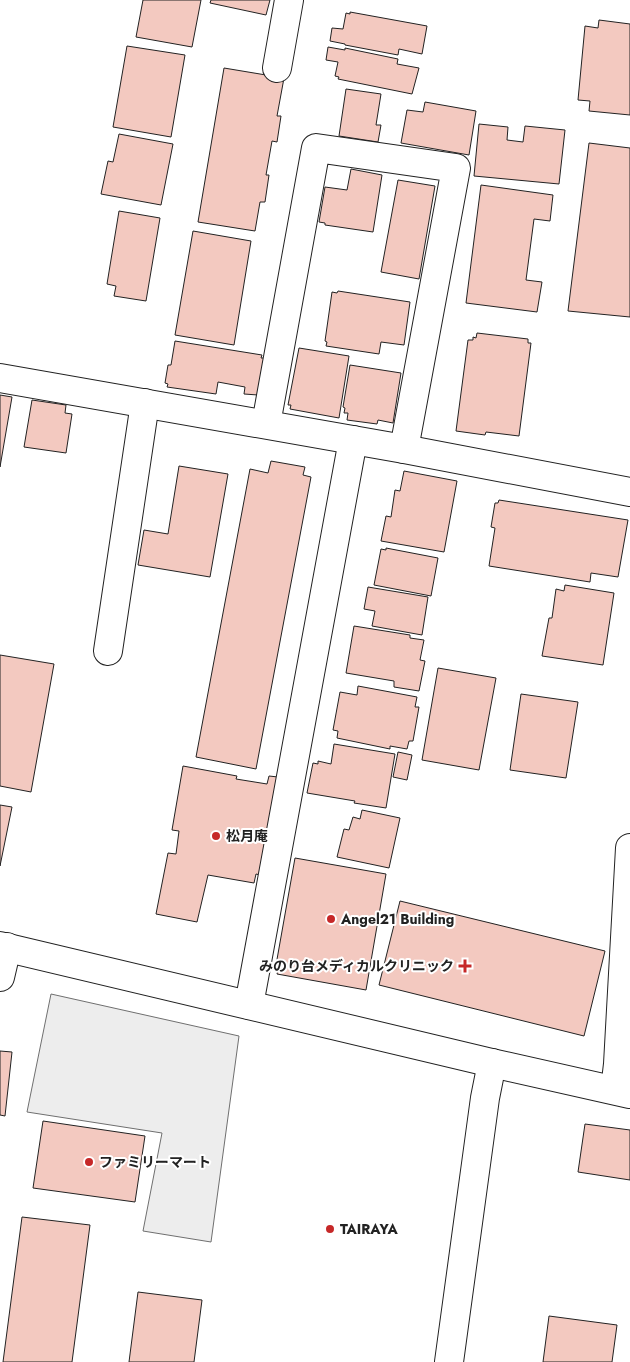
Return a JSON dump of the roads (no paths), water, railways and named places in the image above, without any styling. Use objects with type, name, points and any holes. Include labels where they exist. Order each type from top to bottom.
[{"type":"street","points":[[277,68],[288,0]]},
{"type":"street","points":[[266,424],[316,148],[456,168],[404,449]]},
{"type":"street","points":[[0,378],[266,424],[630,492]]},
{"type":"street","points":[[108,651],[145,403]]},
{"type":"street","points":[[249,1005],[353,440]]},
{"type":"street","points":[[0,977],[3,946],[492,1063],[622,1092],[618,1064],[630,848]]},
{"type":"street","points":[[449,1362],[485,1098],[492,1063]]},
{"type":"place","name":"松月庵","points":[[216,836]]},
{"type":"place","name":"Angel21 Building","points":[[331,919]]},
{"type":"place","name":"みのり台メディカルクリニック","points":[[465,966]]},
{"type":"place","name":"ファミリーマート","points":[[89,1162]]},
{"type":"place","name":"TAIRAYA","points":[[330,1229]]}]
